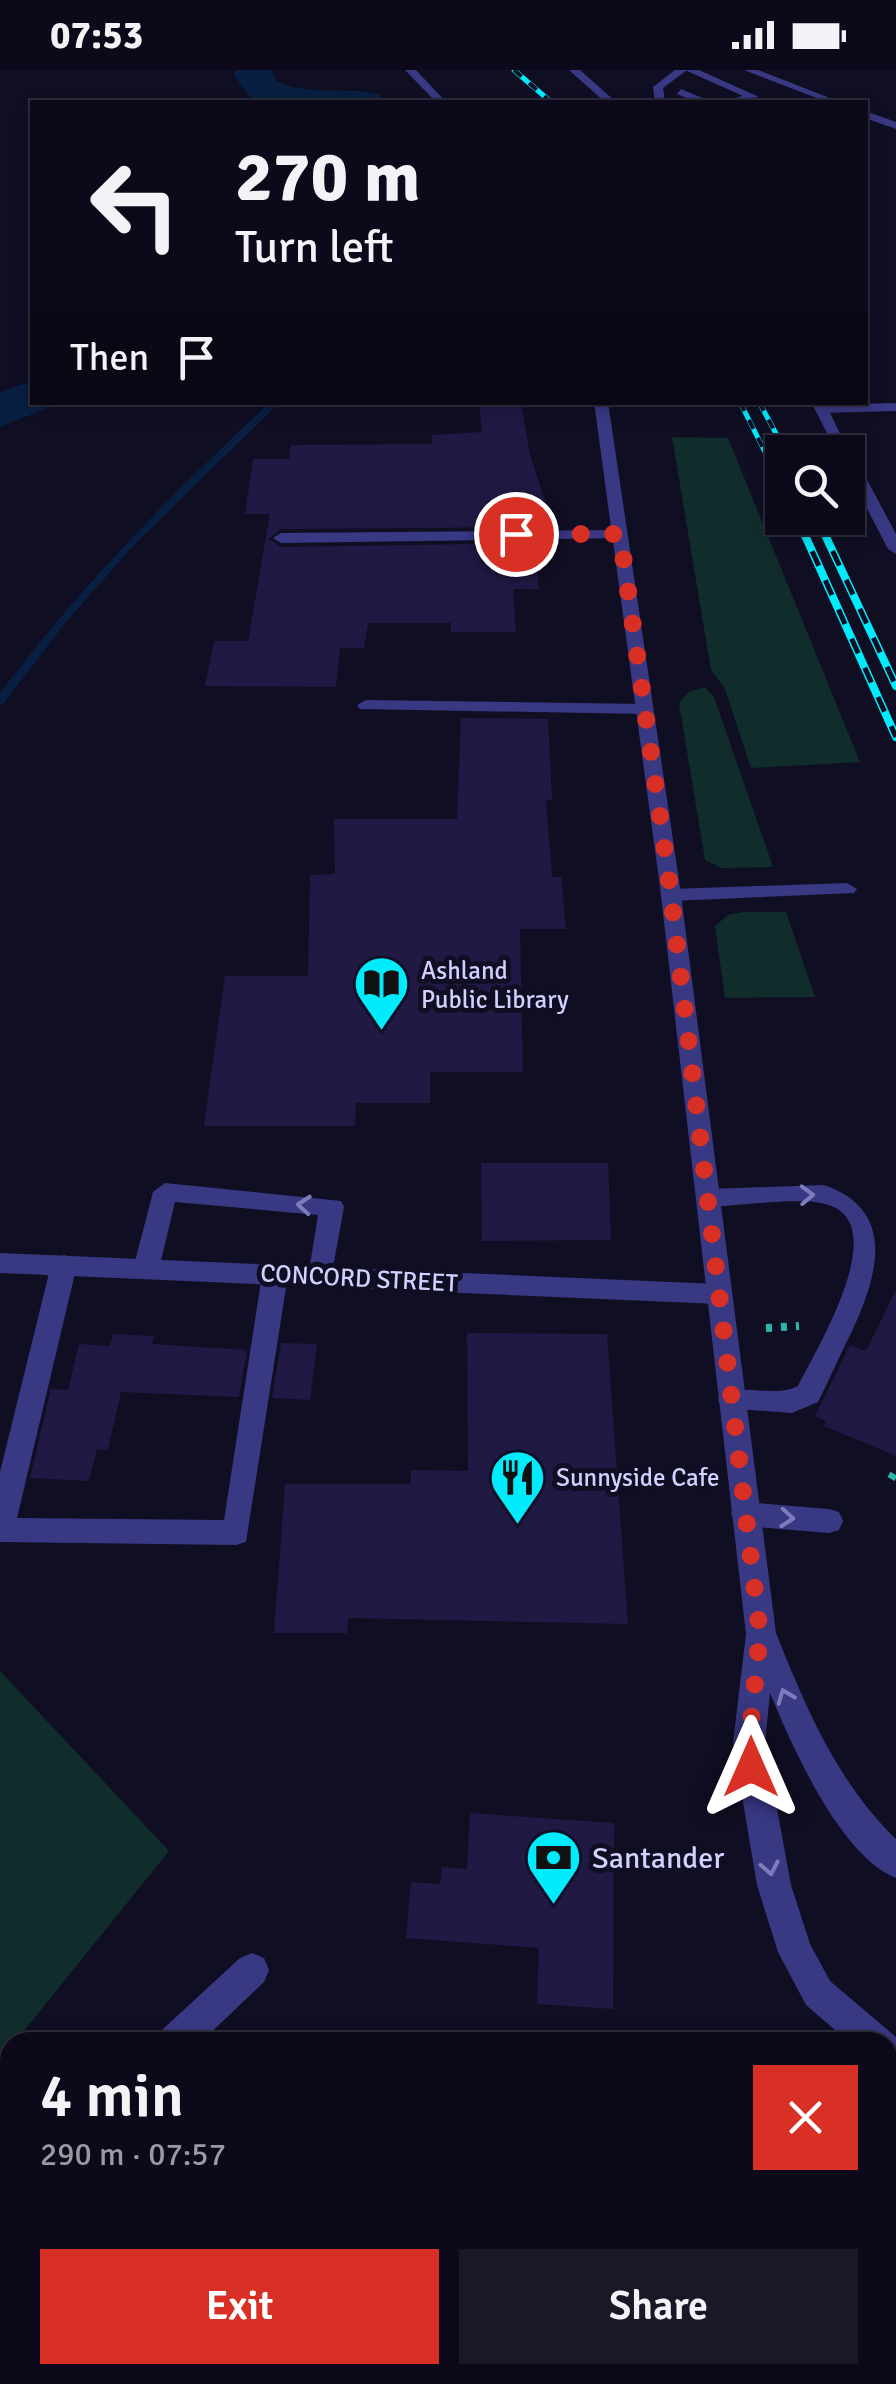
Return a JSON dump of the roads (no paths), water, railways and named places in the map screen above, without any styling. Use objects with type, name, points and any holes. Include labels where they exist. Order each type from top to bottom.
[{"type":"street","points":[[410,70],[439,100]]},
{"type":"street","points":[[574,70],[609,100]]},
{"type":"street","points":[[660,100],[658,87],[682,70]]},
{"type":"street","points":[[690,70],[754,98],[740,100]]},
{"type":"street","points":[[749,70],[830,100]]},
{"type":"street","points":[[680,92],[698,100]]},
{"type":"street","points":[[868,115],[896,126]]},
{"type":"street","points":[[601,405],[671,894],[760,1633],[749,1742],[774,1885],[795,1952],[818,1992],[864,2032]]},
{"type":"street","points":[[835,435],[820,406],[896,407]]},
{"type":"street","points":[[865,492],[896,550]]},
{"type":"street","points":[[280,538],[620,534]]},
{"type":"street","points":[[366,706],[644,709]]},
{"type":"street","points":[[671,894],[847,889]]},
{"type":"street","points":[[146,1269],[165,1192],[332,1208],[321,1277]]},
{"type":"street","points":[[709,1198],[824,1194],[842,1198],[861,1217],[868,1238],[863,1280],[808,1394],[792,1402],[732,1400]]},
{"type":"street","name":"CONCORD STREET","points":[[0,1262],[718,1294]]},
{"type":"street","points":[[64,1266],[0,1530],[236,1533],[275,1275]]},
{"type":"street","points":[[745,1514],[829,1521]]},
{"type":"street","points":[[760,1633],[796,1724],[824,1775],[861,1829],[896,1862]]},
{"type":"street","points":[[187,2032],[252,1970]]},
{"type":"waterway","points":[[254,70],[252,75],[262,88],[274,95],[303,100]]},
{"type":"waterway","points":[[303,100],[355,100]]},
{"type":"waterway","points":[[0,411],[30,397]]},
{"type":"waterway","points":[[0,701],[63,620],[130,544],[273,405]]},
{"type":"railway","points":[[514,70],[549,100]]},
{"type":"railway","points":[[742,405],[765,452]]},
{"type":"railway","points":[[761,405],[777,435]]},
{"type":"railway","points":[[805,535],[896,737]]},
{"type":"railway","points":[[825,535],[896,686]]},
{"type":"place","name":"Ashland Public Library","points":[[382,1033]]},
{"type":"place","name":"Sunnyside Cafe","points":[[517,1526]]},
{"type":"place","name":"Santander","points":[[553,1907]]}]
